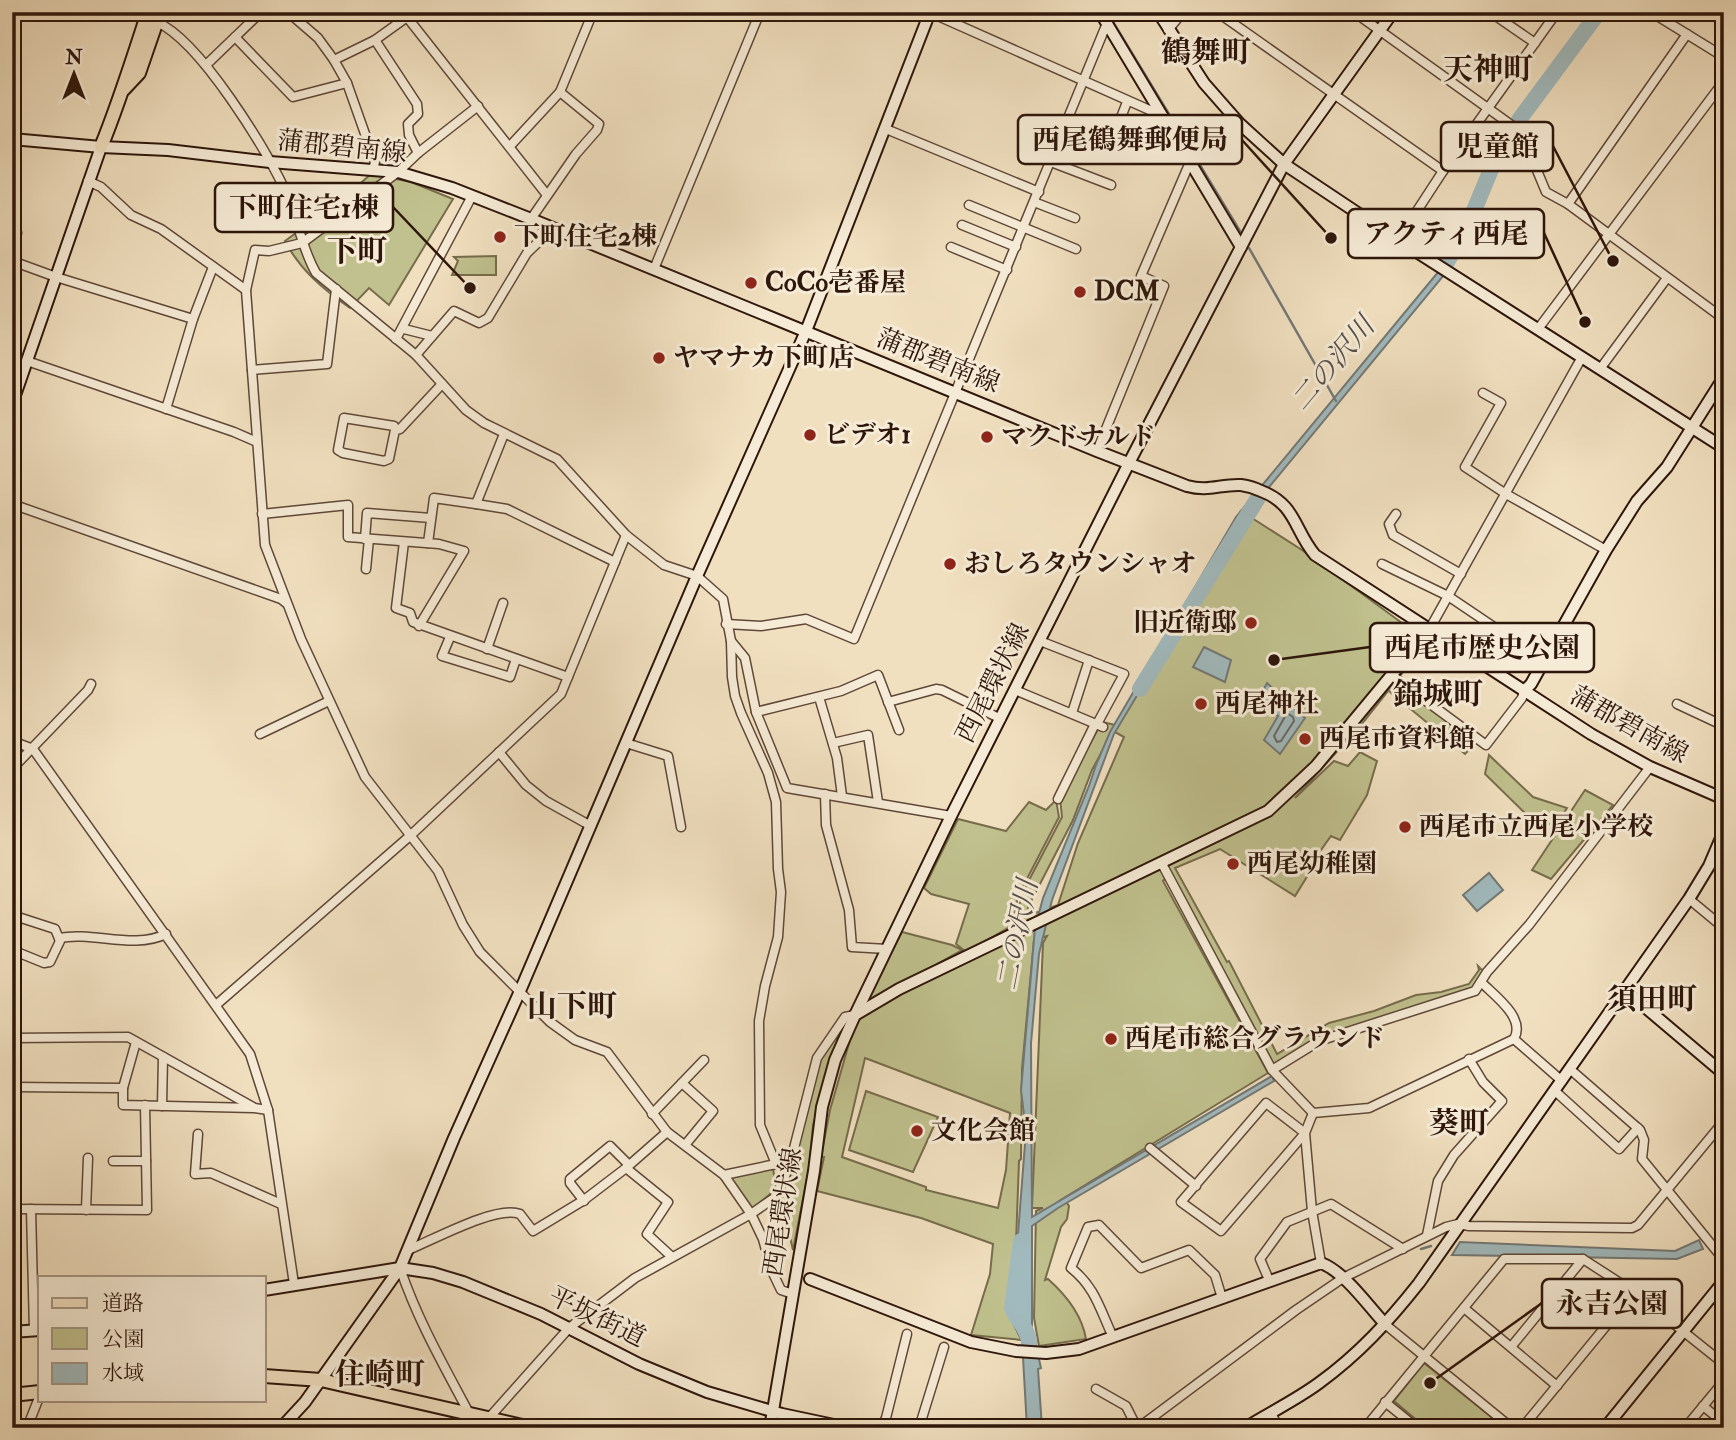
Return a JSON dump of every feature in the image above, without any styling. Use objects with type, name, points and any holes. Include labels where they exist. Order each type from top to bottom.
[{"type":"main road","points":[[101,147],[124,89],[127,73],[155,16]]},
{"type":"main road","points":[[266,1376],[321,1380],[469,1413],[484,1423],[531,1428]]},
{"type":"main road","points":[[12,1395],[38,1393]]},
{"type":"street","points":[[205,65],[261,12]]},
{"type":"street","points":[[288,12],[318,38],[347,83],[375,162],[373,170]]},
{"type":"street","points":[[509,146],[560,92],[593,12]]},
{"type":"street","points":[[654,269],[760,12]]},
{"type":"street","points":[[281,1428],[305,1402],[400,1268],[697,576],[806,331],[930,12],[1163,116]]},
{"type":"street","points":[[1100,12],[1241,247]]},
{"type":"street","points":[[1158,12],[1213,93],[1240,124],[1284,164],[1724,449]]},
{"type":"street","points":[[1168,30],[1183,12]]},
{"type":"street","points":[[1217,12],[1443,171]]},
{"type":"street","points":[[1354,12],[1521,132],[1546,192],[1568,204],[1724,319]]},
{"type":"street","name":"西尾環状線","points":[[770,1428],[814,1171],[822,1107],[835,1060],[951,816],[1284,164],[1393,12]]},
{"type":"street","points":[[1490,12],[1535,43]]},
{"type":"street","points":[[1398,240],[1443,171],[1557,12]]},
{"type":"street","points":[[1651,12],[1724,57]]},
{"type":"street","points":[[334,60],[375,40],[408,14],[547,195]]},
{"type":"street","points":[[155,16],[205,65],[270,162],[293,211],[302,243],[316,273],[416,355],[466,410],[504,434],[557,459],[626,535],[664,565],[697,576],[723,599],[731,641],[735,696],[768,773],[776,802],[781,892],[778,937],[759,1021],[760,1125],[776,1164]]},
{"type":"street","points":[[726,624],[761,626],[806,619],[854,639],[1107,23]]},
{"type":"street","points":[[1568,204],[1687,34]]},
{"type":"street","points":[[235,37],[293,97],[347,83]]},
{"type":"street","points":[[375,40],[418,104],[418,114],[408,124],[409,135],[418,153]]},
{"type":"street","points":[[1538,329],[1724,81]]},
{"type":"street","points":[[531,219],[599,124],[560,92]]},
{"type":"street","points":[[1109,148],[1128,102]]},
{"type":"street","points":[[478,106],[398,172],[302,243],[269,251],[256,250],[246,290],[265,545],[286,603],[365,777],[438,871],[463,925],[480,952],[550,1022],[575,1040],[607,1052],[667,1132],[724,1175],[751,1214],[763,1239],[780,1290],[793,1294]]},
{"type":"street","points":[[886,129],[1039,192]]},
{"type":"street","name":"蒲郡碧南線","points":[[12,139],[168,150],[270,162],[398,172],[531,219],[1129,463],[1201,489],[1243,485],[1271,495],[1288,508],[1305,543],[1315,555],[1591,734],[1650,767],[1724,799]]},
{"type":"street","points":[[12,404],[101,147]]},
{"type":"street","points":[[1051,162],[1111,186]]},
{"type":"street","points":[[1097,451],[1164,286],[1141,276],[1190,162]]},
{"type":"street","points":[[88,181],[101,187],[131,215],[161,229],[246,290]]},
{"type":"street","points":[[396,339],[472,196]]},
{"type":"street","points":[[1034,202],[1076,218]]},
{"type":"street","points":[[969,205],[1076,248]]},
{"type":"street","points":[[12,209],[18,233],[12,253]]},
{"type":"street","points":[[962,225],[1016,247]]},
{"type":"street","points":[[416,355],[454,311],[479,323],[488,318],[527,253],[552,229]]},
{"type":"street","points":[[951,247],[1007,270]]},
{"type":"street","points":[[12,261],[193,320]]},
{"type":"street","points":[[166,409],[193,320],[213,267]]},
{"type":"street","points":[[1601,369],[1667,278]]},
{"type":"street","points":[[252,370],[327,364],[336,289]]},
{"type":"street","points":[[404,328],[432,336]]},
{"type":"street","points":[[484,1423],[569,1328],[635,1278],[751,1214],[774,1198],[791,1160],[817,1058],[845,1017],[855,1015],[898,989],[1268,811],[1316,766],[1429,630],[1582,357]]},
{"type":"street","points":[[27,362],[257,442]]},
{"type":"street","points":[[1391,675],[1486,745],[1531,684],[1606,550],[1637,501],[1667,467],[1724,377]]},
{"type":"street","points":[[397,430],[394,426],[344,418],[338,450],[384,461],[389,459],[397,430],[442,384]]},
{"type":"street","points":[[1483,393],[1501,403],[1465,467],[1506,494],[1606,550]]},
{"type":"street","points":[[476,504],[504,434]]},
{"type":"street","points":[[428,543],[434,498],[507,509],[615,562]]},
{"type":"street","points":[[12,504],[281,598],[286,603]]},
{"type":"street","points":[[262,514],[348,505],[348,537],[439,544],[464,551],[419,626]]},
{"type":"street","points":[[366,569],[367,513],[431,518]]},
{"type":"street","points":[[1396,514],[1390,524],[1393,535],[1461,574]]},
{"type":"street","points":[[216,1005],[411,835],[561,694],[626,535]]},
{"type":"street","points":[[1724,536],[1724,546]]},
{"type":"street","points":[[404,542],[397,608],[410,613],[413,622],[568,677]]},
{"type":"street","points":[[1382,565],[1448,596],[1494,626],[1542,664]]},
{"type":"street","points":[[487,649],[503,603]]},
{"type":"street","points":[[450,637],[442,656],[509,677],[516,659]]},
{"type":"street","points":[[731,641],[746,658],[756,712],[787,788],[951,816]]},
{"type":"street","points":[[1040,641],[1124,674],[1058,799]]},
{"type":"street","points":[[1072,713],[1089,660]]},
{"type":"street","points":[[756,712],[841,691],[878,675],[899,730]]},
{"type":"street","points":[[12,769],[91,684]]},
{"type":"street","points":[[888,702],[936,689],[1001,719]]},
{"type":"street","points":[[1015,691],[1099,725]]},
{"type":"street","points":[[819,697],[833,743],[842,796]]},
{"type":"street","points":[[260,734],[329,701]]},
{"type":"street","points":[[1677,704],[1724,726]]},
{"type":"street","points":[[833,743],[868,735],[878,802]]},
{"type":"street","points":[[12,741],[33,749],[250,1054],[268,1110],[294,1284],[266,1290]]},
{"type":"street","points":[[626,743],[668,756],[681,827]]},
{"type":"street","points":[[499,752],[526,785],[546,801],[591,826]]},
{"type":"street","points":[[1272,1070],[1319,1041],[1475,991],[1487,972],[1529,925],[1650,767]]},
{"type":"street","points":[[825,794],[826,825],[849,910],[852,947],[887,949]]},
{"type":"street","points":[[1245,1428],[1318,1384],[1386,1325],[1571,1070],[1689,899],[1709,866],[1724,831]]},
{"type":"street","points":[[1161,862],[1272,1070],[1313,1113]]},
{"type":"street","points":[[1689,899],[1724,928]]},
{"type":"street","points":[[12,915],[54,929],[60,941],[50,962],[44,963],[12,950]]},
{"type":"street","points":[[59,938],[71,936],[137,941],[166,934]]},
{"type":"street","points":[[1313,1113],[1369,1108],[1514,1039],[1517,1033],[1516,1018],[1481,982]]},
{"type":"street","points":[[1626,990],[1724,1074]]},
{"type":"street","points":[[12,1038],[128,1037],[254,1108]]},
{"type":"street","points":[[1514,1039],[1562,1081]]},
{"type":"street","points":[[136,1042],[123,1088],[123,1105],[268,1110]]},
{"type":"street","points":[[162,1105],[163,1057]]},
{"type":"street","points":[[1427,1235],[1438,1181],[1454,1155],[1502,1101],[1483,1082],[1469,1059]]},
{"type":"street","points":[[652,1114],[704,1060]]},
{"type":"street","points":[[1571,1070],[1638,1128],[1644,1140],[1642,1159],[1724,1260]]},
{"type":"street","points":[[682,1083],[713,1111],[685,1145]]},
{"type":"street","points":[[12,1087],[123,1088]]},
{"type":"street","points":[[1555,1091],[1619,1149],[1638,1128]]},
{"type":"street","points":[[1313,1113],[1305,1133],[1221,1231],[1181,1202],[1266,1103],[1305,1133],[1312,1211],[1321,1263]]},
{"type":"street","points":[[12,1209],[147,1210],[145,1105]]},
{"type":"street","points":[[1096,1389],[1126,1406],[1138,1428],[1343,1278],[1403,1250],[1427,1235],[1458,1224],[1632,1228],[1638,1225],[1669,1191],[1724,1121]]},
{"type":"street","points":[[408,1250],[481,1218],[507,1212],[520,1214],[533,1231],[584,1200],[628,1167],[667,1132]]},
{"type":"street","points":[[198,1134],[195,1174],[211,1173],[281,1205]]},
{"type":"street","points":[[584,1200],[570,1179],[610,1146],[628,1167],[667,1202],[647,1234],[672,1257]]},
{"type":"street","points":[[1150,1148],[1196,1186]]},
{"type":"street","points":[[86,1210],[88,1157]]},
{"type":"street","points":[[724,1175],[791,1160]]},
{"type":"street","points":[[113,1161],[146,1161]]},
{"type":"street","points":[[1269,1280],[1260,1258],[1287,1222],[1331,1204],[1403,1250]]},
{"type":"street","points":[[12,1332],[37,1330],[31,1209]]},
{"type":"street","points":[[1112,1337],[1095,1294],[1071,1268],[1088,1227],[1099,1225],[1141,1268],[1189,1250],[1215,1275],[1222,1298]]},
{"type":"street","points":[[1511,1347],[1583,1258]]},
{"type":"street","points":[[1365,1428],[1504,1259],[1583,1258],[1634,1292],[1724,1364]]},
{"type":"street","points":[[797,1275],[971,1342],[1016,1351],[1043,1353],[1079,1349],[1321,1263],[1330,1266],[1343,1278],[1386,1325],[1512,1428]]},
{"type":"street","points":[[400,1268],[408,1292],[469,1413]]},
{"type":"street","name":"平坂街道","points":[[294,1284],[400,1268],[433,1273],[463,1282],[569,1328],[650,1369],[707,1392],[773,1412],[848,1428]]},
{"type":"street","points":[[1605,1428],[1724,1281]]},
{"type":"street","points":[[1522,1428],[1634,1292]]},
{"type":"street","points":[[1464,1308],[1557,1386]]},
{"type":"street","points":[[881,1428],[886,1418],[907,1334]]},
{"type":"street","points":[[919,1428],[944,1347]]},
{"type":"street","points":[[1685,1428],[1724,1381]]},
{"type":"street","points":[[27,1428],[38,1398]]},
{"type":"street","points":[[1385,1402],[1417,1428]]},
{"type":"street","points":[[1703,1406],[1724,1423]]},
{"type":"street","points":[[1271,1412],[1278,1428]]},
{"type":"green space","points":[[371,174],[411,182],[453,199],[389,305],[369,288],[350,308],[313,278],[285,241]]},
{"type":"green space","points":[[496,256],[496,275],[452,275],[458,261],[454,257]]},
{"type":"green space","points":[[1241,511],[1302,550],[1413,631],[1433,640],[1295,798],[1334,761],[1348,766],[1360,752],[1377,761],[1367,795],[1340,840],[1331,836],[1295,896],[1220,849],[1175,868],[1227,962],[1229,961],[1277,1054],[1329,1023],[1374,1011],[1416,995],[1441,992],[1469,984],[1479,970],[1478,966],[1485,973],[1472,990],[1341,1033],[1277,1065],[1270,1064],[1169,874],[1163,881],[1268,1073],[1059,1201],[1065,1200],[1069,1206],[1067,1219],[1061,1227],[1045,1280],[1048,1279],[1055,1285],[1072,1306],[1086,1339],[1039,1346],[1034,1318],[1036,1211],[1043,1208],[1032,1208],[1043,943],[1047,936],[1034,940],[1022,1069],[1021,1159],[1015,1270],[1012,1270],[1006,1304],[1022,1340],[971,1335],[990,1274],[993,1244],[921,1218],[817,1191],[830,1110],[856,1019],[902,932],[962,950],[937,964],[965,951],[956,944],[969,904],[931,894],[924,888],[958,819],[1006,831],[1029,802],[1046,810],[1056,800],[1059,817],[1018,896],[1013,925],[975,947],[1015,926],[1027,884],[1062,817],[1060,798],[1102,722],[1115,725],[1113,729]],"holes":[[[1113,731],[1124,737],[1078,843],[1058,905],[1030,915],[1028,907],[1073,820],[1092,770]],[[865,1058],[1010,1113],[1006,1170],[998,1208],[926,1190],[926,1187],[842,1157]]]},
{"type":"green space","points":[[1396,685],[1477,742],[1465,754],[1390,692]]},
{"type":"green space","points":[[1489,755],[1533,797],[1567,808],[1556,825],[1533,821],[1485,774]]},
{"type":"green space","points":[[1585,790],[1613,805],[1551,879],[1532,870]]},
{"type":"green space","points":[[841,1026],[813,1125],[809,1168],[793,1250],[781,1199],[783,1189],[819,1060]]},
{"type":"green space","points":[[866,1091],[938,1117],[913,1172],[849,1150]]},
{"type":"green space","points":[[773,1169],[776,1186],[752,1209],[729,1177]]},
{"type":"green space","points":[[1424,1363],[1505,1428],[1426,1428],[1394,1401]]},
{"type":"water","points":[[1439,271],[1444,275],[1242,520],[1114,734],[1052,900],[1039,954],[1031,1043],[1032,1217],[1272,1076],[1274,1081],[1032,1226],[1032,1328],[1041,1368],[1038,1369],[1042,1428],[1027,1428],[1021,1322],[1020,1337],[1008,1313],[1016,1260],[1020,1275],[1018,1234],[1026,1131],[1021,1090],[1035,928],[1043,898],[1110,732],[1236,517]]},
{"type":"water","points":[[1204,647],[1231,660],[1225,682],[1193,667]]},
{"type":"water","points":[[1267,683],[1305,718],[1280,754],[1264,740],[1278,716],[1258,700]]},
{"type":"water","points":[[1489,873],[1503,890],[1477,911],[1463,895]]},
{"type":"water","points":[[1699,1240],[1703,1249],[1677,1259],[1452,1255],[1460,1242],[1675,1251]]},
{"type":"waterway","points":[[1107,12],[1243,236]]},
{"type":"waterway","name":"二の沢川","points":[[1519,120],[1599,12]]},
{"type":"waterway","name":"二の沢川","points":[[1447,262],[1468,225],[1497,155],[1512,130]]},
{"type":"waterway","points":[[1249,248],[1336,401]]},
{"type":"waterway","name":"二の沢川","points":[[1140,689],[1258,498]]},
{"type":"waterway","name":"二の沢川","points":[[1021,1241],[1012,1308],[1029,1342]]},
{"type":"waterway","points":[[1421,1249],[1431,1246]]},
{"type":"place","name":"下町住宅2棟","points":[[500,237]]},
{"type":"place","name":"西尾鶴舞郵便局","points":[[1331,238]]},
{"type":"place","name":"児童館","points":[[1613,261]]},
{"type":"place","name":"CoCo壱番屋","points":[[751,283]]},
{"type":"place","name":"下町住宅1棟","points":[[470,288]]},
{"type":"place","name":"DCM","points":[[1080,292]]},
{"type":"place","name":"アクティ西尾","points":[[1585,322]]},
{"type":"place","name":"ヤマナカ下町店","points":[[659,358]]},
{"type":"place","name":"ビデオ1","points":[[810,435]]},
{"type":"place","name":"マクドナルド","points":[[987,437]]},
{"type":"place","name":"おしろタウンシャオ","points":[[950,564]]},
{"type":"place","name":"旧近衛邸","points":[[1251,623]]},
{"type":"place","name":"西尾市歴史公園","points":[[1274,660]]},
{"type":"place","name":"西尾神社","points":[[1201,704]]},
{"type":"place","name":"西尾市資料館","points":[[1305,739]]},
{"type":"place","name":"西尾市立西尾小学校","points":[[1405,827]]},
{"type":"place","name":"西尾幼稚園","points":[[1233,864]]},
{"type":"place","name":"西尾市総合グラウンド","points":[[1111,1039]]},
{"type":"place","name":"文化会館","points":[[917,1131]]},
{"type":"place","name":"永吉公園","points":[[1430,1383]]},
{"type":"district","name":"鶴舞町","points":[[1206,52]]},
{"type":"district","name":"天神町","points":[[1488,69]]},
{"type":"district","name":"下町","points":[[357,251]]},
{"type":"district","name":"錦城町","points":[[1438,694]]},
{"type":"district","name":"須田町","points":[[1652,999]]},
{"type":"district","name":"山下町","points":[[572,1006]]},
{"type":"district","name":"葵町","points":[[1459,1123]]},
{"type":"district","name":"住崎町","points":[[380,1374]]}]
